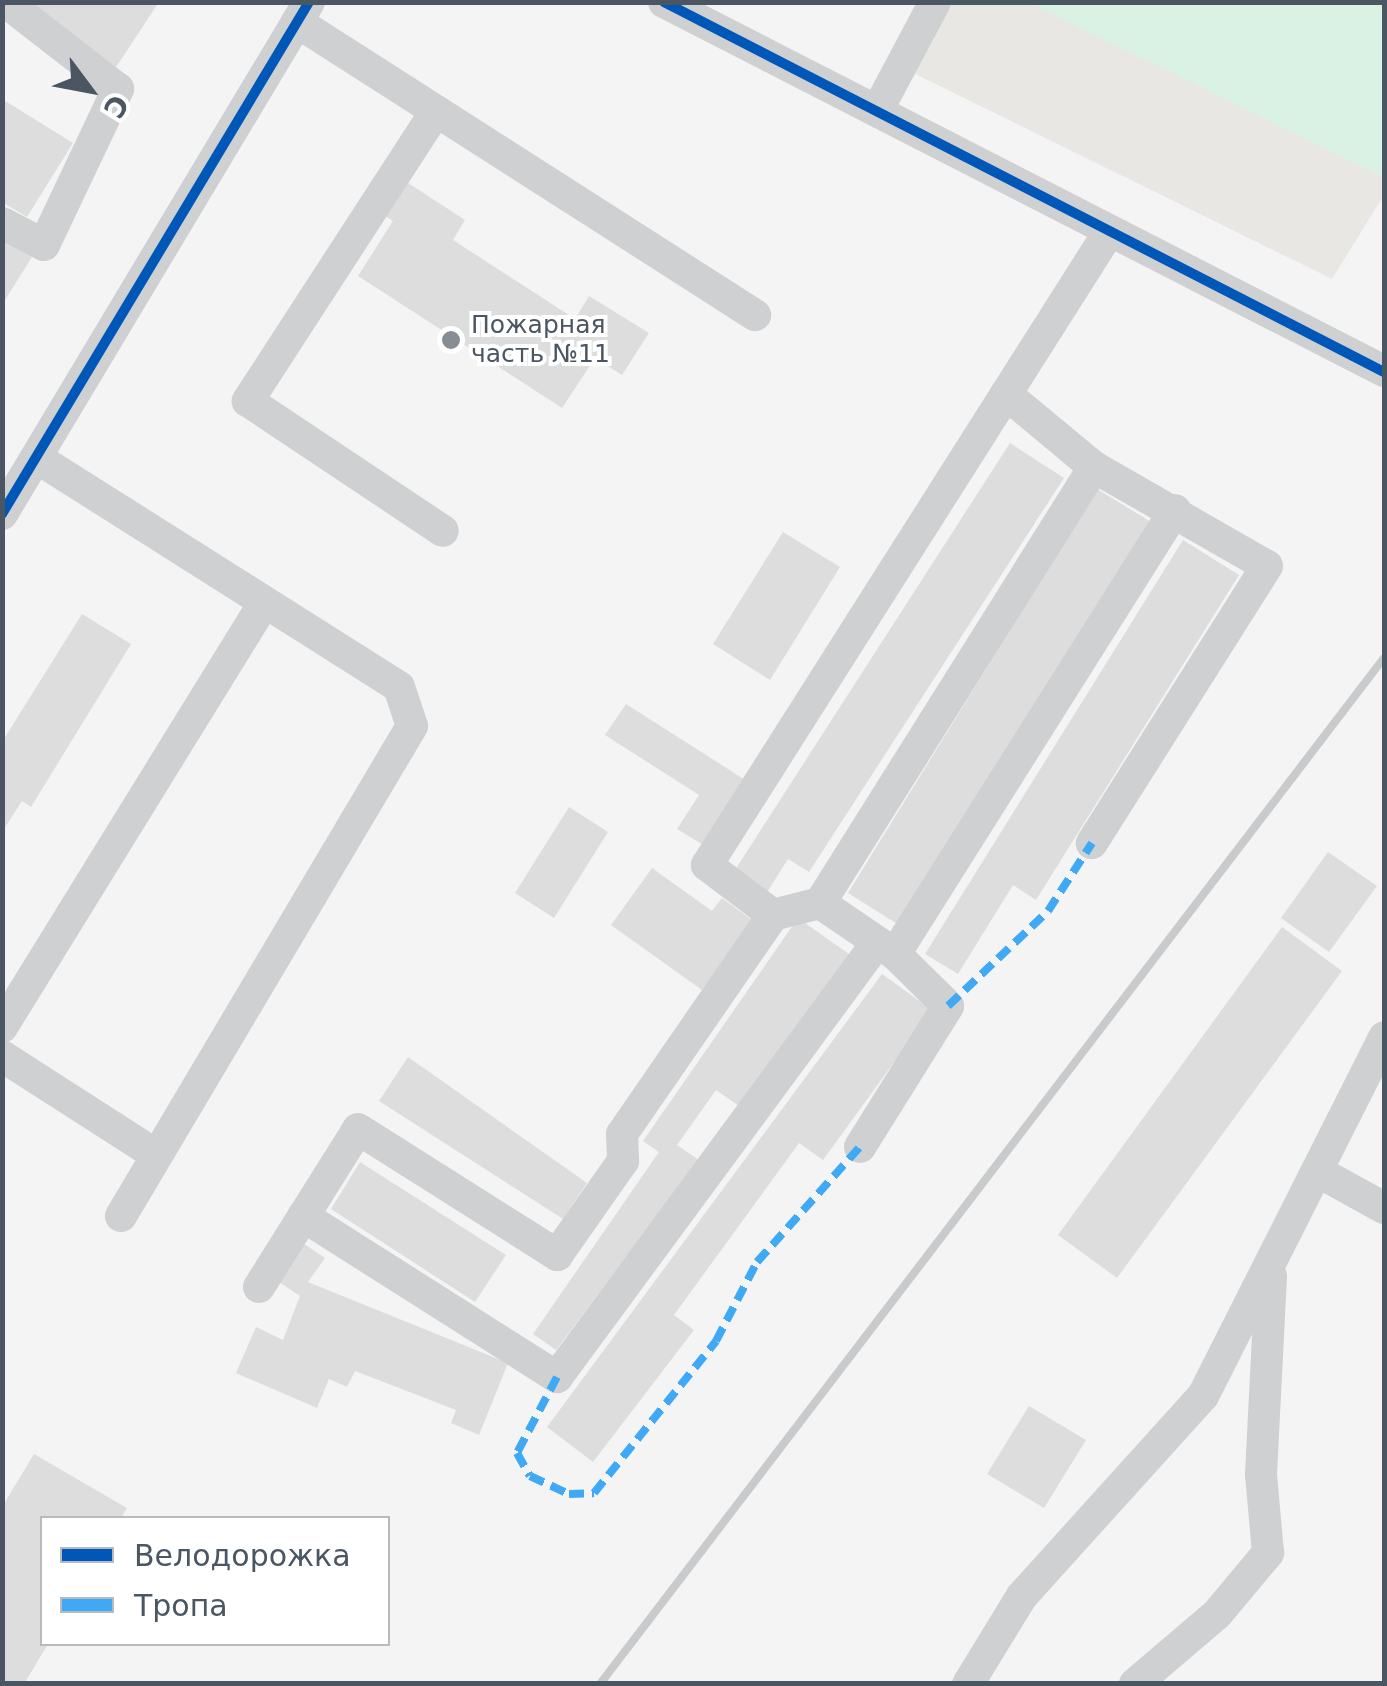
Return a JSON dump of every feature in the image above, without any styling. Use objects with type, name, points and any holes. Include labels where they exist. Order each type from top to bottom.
[{"type":"street","points":[[2,223],[44,245],[118,89],[6,2]]},
{"type":"street","points":[[664,2],[1107,235],[1384,372]]},
{"type":"street","points":[[877,111],[935,2]]},
{"type":"street","points":[[2,514],[303,12],[436,111],[755,315]]},
{"type":"street","points":[[436,111],[248,401],[443,531]]},
{"type":"street","points":[[774,916],[707,865],[1107,235]]},
{"type":"street","points":[[1006,394],[1094,466],[1267,566],[1092,843]]},
{"type":"street","points":[[38,458],[399,687],[412,726],[121,1216]]},
{"type":"street","points":[[259,1287],[358,1128],[557,1255],[622,1162],[622,1134],[774,916],[820,903],[1094,466]]},
{"type":"street","points":[[303,1216],[557,1377],[886,949],[1176,510]]},
{"type":"street","points":[[2,1027],[264,603]]},
{"type":"street","points":[[820,903],[886,949],[948,1006],[860,1147]]},
{"type":"street","points":[[968,1684],[1022,1596],[1203,1396],[1384,1037]]},
{"type":"street","points":[[2,1056],[156,1155]]},
{"type":"street","points":[[1317,1170],[1384,1208]]},
{"type":"street","points":[[1134,1684],[1216,1614],[1268,1553],[1261,1474],[1272,1260]]},
{"type":"shaded area","points":[[934,3],[1353,3],[1384,19],[1384,195],[1332,279],[893,63]]},
{"type":"green space","points":[[1030,3],[1384,3],[1384,177]]},
{"type":"building","points":[[36,2],[159,2],[116,67],[31,10]]},
{"type":"building","points":[[2,99],[73,143],[27,217],[2,202]]},
{"type":"building","points":[[399,177],[465,220],[453,240],[575,319],[589,296],[649,333],[622,375],[595,358],[562,408],[358,276],[393,221],[377,211]]},
{"type":"building","points":[[2,238],[32,257],[2,305]]},
{"type":"building","points":[[1010,443],[1064,478],[809,872],[788,859],[766,894],[733,873]]},
{"type":"building","points":[[1097,489],[1151,522],[902,927],[848,893]]},
{"type":"building","points":[[783,532],[840,567],[770,680],[713,644]]},
{"type":"building","points":[[1183,540],[1239,575],[1036,900],[1013,885],[958,974],[925,954]]},
{"type":"building","points":[[82,614],[131,644],[31,807],[22,801],[2,832],[2,742]]},
{"type":"building","points":[[626,704],[750,783],[708,848],[677,829],[699,795],[605,735]]},
{"type":"building","points":[[569,807],[608,832],[554,918],[515,893]]},
{"type":"building","points":[[1328,852],[1377,886],[1329,952],[1281,918]]},
{"type":"building","points":[[652,868],[712,911],[722,898],[752,920],[702,990],[611,925]]},
{"type":"building","points":[[798,918],[849,954],[742,1108],[716,1090],[677,1145],[699,1160],[556,1350],[533,1334],[659,1152],[643,1141]]},
{"type":"building","points":[[1282,927],[1342,971],[1117,1278],[1058,1235]]},
{"type":"building","points":[[882,974],[932,1010],[823,1160],[799,1143],[674,1315],[694,1330],[593,1462],[547,1427]]},
{"type":"building","points":[[408,1057],[587,1183],[563,1219],[379,1101]]},
{"type":"building","points":[[360,1162],[506,1255],[475,1302],[331,1209]]},
{"type":"building","points":[[301,1242],[325,1258],[308,1282],[508,1363],[479,1435],[451,1423],[456,1410],[355,1371],[347,1387],[329,1379],[317,1408],[236,1373],[256,1327],[283,1340],[300,1296],[276,1280]]},
{"type":"building","points":[[1029,1406],[1086,1440],[1044,1508],[987,1474]]},
{"type":"building","points":[[34,1454],[127,1508],[122,1516],[40,1516],[40,1646],[47,1646],[24,1684],[2,1684],[2,1507]]},
{"type":"railway","points":[[600,1684],[1384,658]]},
{"type":"marked path","points":[[948,1006],[1048,911],[1092,843]]},
{"type":"marked path","points":[[557,1377],[517,1453],[530,1476],[569,1494],[594,1493],[716,1341],[757,1262],[860,1147]]},
{"type":"cycle path","points":[[2,514],[309,2]]},
{"type":"cycle path","points":[[664,2],[1384,372]]},
{"type":"place","name":"Пожарная часть №11","points":[[451,340]]}]
